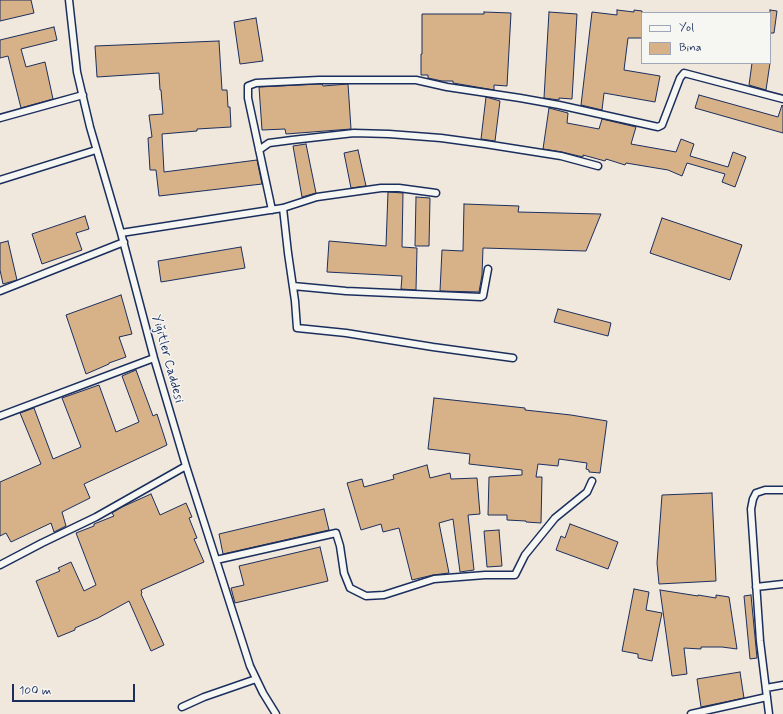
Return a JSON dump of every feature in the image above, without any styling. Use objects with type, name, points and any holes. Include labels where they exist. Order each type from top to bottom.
[{"type":"street","name":"Yiğitler Caddesi","points":[[70,0],[77,72],[82,95],[96,150],[124,242],[154,358],[186,466],[250,666],[263,693],[276,714]]},
{"type":"street","points":[[272,210],[248,98],[248,86],[256,83],[319,80],[416,80],[447,87],[551,104],[658,127],[662,125],[680,78],[684,73],[783,99]]},
{"type":"street","points":[[0,118],[82,95]]},
{"type":"street","points":[[259,150],[269,144],[292,140],[354,133],[388,134],[441,138],[485,144],[561,156],[598,166]]},
{"type":"street","points":[[0,180],[96,150]]},
{"type":"street","points":[[121,233],[272,210],[317,197],[381,188],[399,188],[436,193]]},
{"type":"street","points":[[282,208],[295,301],[297,328],[346,333],[512,358]]},
{"type":"street","points":[[0,291],[124,242]]},
{"type":"street","points":[[293,286],[353,292],[481,297],[483,296],[488,269]]},
{"type":"street","points":[[0,416],[154,358]]},
{"type":"street","points":[[0,565],[96,517],[186,466]]},
{"type":"street","points":[[216,560],[336,533],[340,546],[344,573],[350,588],[366,596],[384,595],[434,579],[485,575],[515,575],[526,555],[555,518],[587,492],[592,481]]},
{"type":"street","points":[[769,714],[760,641],[751,509],[756,493],[765,490],[783,490]]},
{"type":"street","points":[[756,587],[783,584]]},
{"type":"street","points":[[182,707],[204,697],[256,679]]},
{"type":"street","points":[[766,688],[783,685]]},
{"type":"street","points":[[692,714],[767,697]]},
{"type":"building","points":[[0,0],[31,0],[34,13],[0,21]]},
{"type":"building","points":[[617,10],[634,12],[634,10],[642,11],[641,38],[628,38],[624,70],[660,76],[655,102],[604,93],[602,110],[581,105],[592,12],[617,15]]},
{"type":"building","points":[[770,10],[777,11],[774,33],[771,33]]},
{"type":"building","points":[[484,12],[511,13],[507,86],[494,85],[494,90],[453,83],[453,81],[442,81],[428,78],[428,75],[421,75],[422,14],[484,14]]},
{"type":"building","points":[[549,12],[577,14],[572,99],[559,98],[559,100],[544,98]]},
{"type":"building","points":[[256,18],[263,61],[240,64],[234,22]]},
{"type":"building","points":[[54,27],[57,40],[21,49],[26,67],[45,62],[53,99],[21,108],[8,56],[0,58],[0,40]]},
{"type":"building","points":[[219,41],[222,90],[227,90],[231,127],[197,129],[197,131],[162,134],[164,172],[257,160],[262,184],[159,196],[156,170],[150,170],[148,138],[152,137],[149,115],[163,114],[159,73],[97,77],[95,46]]},
{"type":"building","points":[[752,64],[770,64],[766,90],[749,85]]},
{"type":"building","points":[[322,84],[323,86],[348,84],[351,129],[286,134],[285,129],[262,130],[259,87]]},
{"type":"building","points":[[699,95],[778,117],[782,105],[783,133],[695,108]]},
{"type":"building","points":[[486,97],[500,101],[495,141],[481,139]]},
{"type":"building","points":[[549,108],[568,113],[567,123],[599,129],[602,119],[636,127],[631,144],[676,152],[681,139],[694,144],[690,156],[728,167],[733,152],[746,157],[735,187],[722,182],[725,174],[687,163],[682,176],[668,170],[626,163],[625,165],[606,159],[605,161],[583,155],[583,157],[543,149]]},
{"type":"building","points":[[306,144],[316,193],[302,197],[293,146]]},
{"type":"building","points":[[358,150],[366,186],[351,188],[344,153]]},
{"type":"building","points":[[388,192],[403,193],[402,247],[417,248],[416,290],[401,289],[402,276],[327,272],[329,241],[386,246]]},
{"type":"building","points":[[416,197],[430,198],[429,246],[415,246]]},
{"type":"building","points":[[464,204],[519,206],[518,212],[601,214],[586,251],[483,248],[482,275],[479,292],[440,291],[442,250],[463,251]]},
{"type":"building","points":[[85,216],[89,229],[76,233],[82,250],[42,264],[32,234]]},
{"type":"building","points":[[662,218],[742,245],[730,280],[650,253]]},
{"type":"building","points":[[8,241],[17,280],[3,284],[0,270],[0,243]]},
{"type":"building","points":[[241,247],[245,268],[161,282],[158,261]]},
{"type":"building","points":[[121,295],[132,334],[119,337],[126,357],[86,374],[66,315]]},
{"type":"building","points":[[558,309],[611,323],[608,336],[554,322]]},
{"type":"building","points":[[136,370],[153,416],[157,414],[167,445],[84,484],[90,498],[62,512],[66,526],[54,532],[51,523],[11,542],[6,533],[0,536],[0,482],[41,464],[20,413],[34,408],[53,459],[81,447],[62,398],[99,385],[116,432],[139,422],[122,376]]},
{"type":"building","points":[[434,398],[525,408],[525,410],[607,421],[600,473],[589,472],[589,470],[586,469],[587,463],[559,459],[558,466],[538,464],[536,477],[542,477],[541,523],[507,520],[507,515],[488,515],[489,477],[522,475],[522,470],[469,464],[470,454],[428,449]]},
{"type":"building","points":[[427,465],[430,478],[450,473],[451,479],[477,478],[480,514],[468,515],[474,570],[460,572],[453,519],[439,523],[449,573],[412,580],[399,528],[383,532],[381,524],[361,530],[347,483],[362,479],[364,487],[394,479],[393,475]]},
{"type":"building","points":[[712,493],[716,581],[659,584],[657,563],[662,495]]},
{"type":"building","points":[[151,494],[160,515],[186,503],[192,517],[189,518],[197,538],[194,539],[204,562],[141,590],[141,594],[164,645],[151,651],[129,601],[98,618],[75,628],[75,630],[58,637],[36,581],[60,571],[58,568],[71,562],[84,591],[96,585],[76,533],[114,516],[112,513],[122,507]]},
{"type":"building","points":[[324,509],[329,530],[223,554],[219,534]]},
{"type":"building","points":[[570,524],[618,542],[608,569],[556,550],[561,536],[565,538]]},
{"type":"building","points":[[499,530],[502,566],[487,567],[484,531]]},
{"type":"building","points":[[320,547],[328,581],[235,603],[231,588],[244,585],[239,566]]},
{"type":"building","points":[[634,589],[649,592],[646,610],[662,613],[652,661],[638,658],[638,654],[622,651]]},
{"type":"building","points":[[660,590],[716,598],[716,595],[729,597],[737,649],[722,647],[701,647],[701,649],[684,648],[687,674],[672,676]]},
{"type":"building","points":[[751,595],[757,658],[750,659],[744,596]]},
{"type":"building","points":[[740,672],[744,698],[701,707],[697,679]]}]
